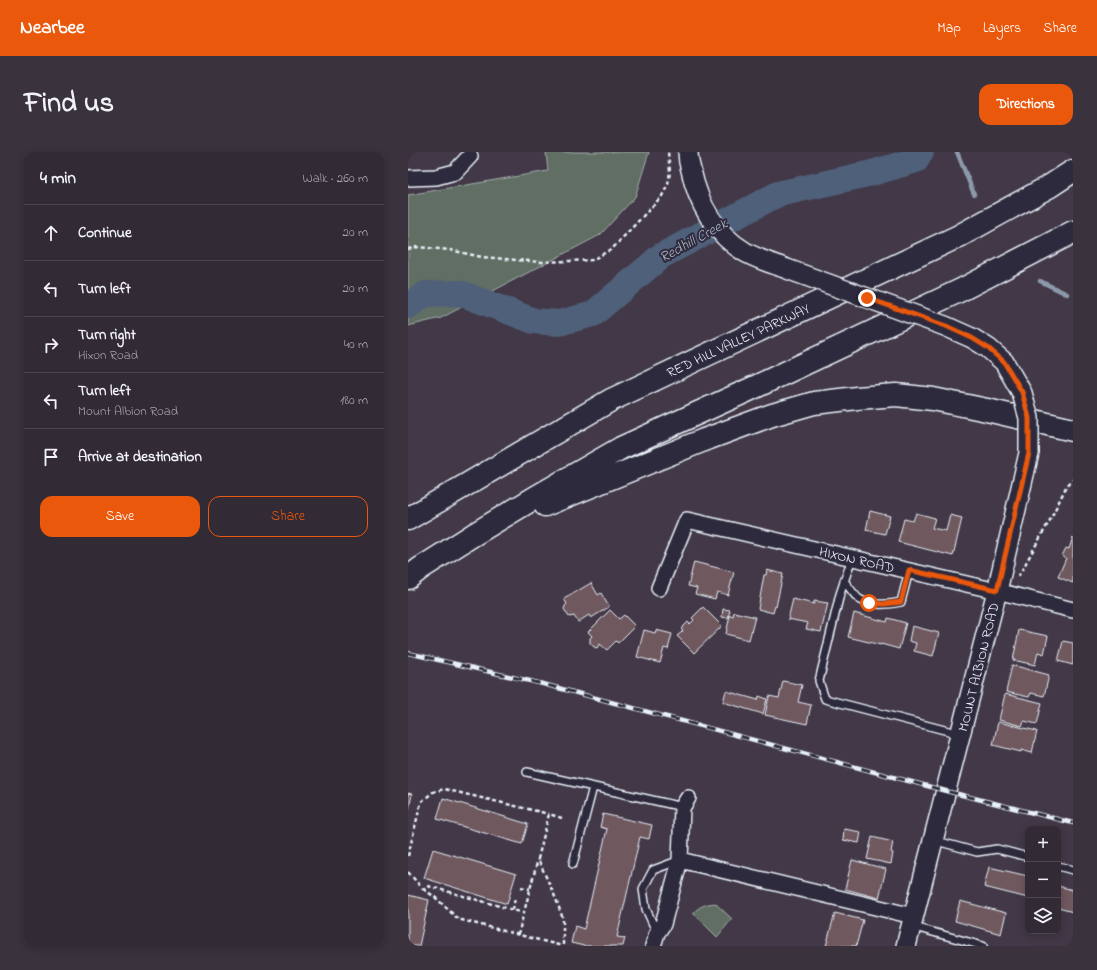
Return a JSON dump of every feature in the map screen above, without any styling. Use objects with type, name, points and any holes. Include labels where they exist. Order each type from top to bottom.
[{"type":"highway","name":"RED HILL VALLEY PARKWAY","points":[[408,519],[611,400],[959,236],[1050,186],[1073,171]]},
{"type":"highway","points":[[408,578],[514,510],[621,448],[753,388],[961,290],[1073,232]]},
{"type":"highway","points":[[514,510],[542,506],[704,440],[772,415],[814,403],[896,395],[933,399],[1073,430]]},
{"type":"street","name":"MOUNT ALBION ROAD","points":[[688,152],[697,193],[706,212],[718,229],[731,242],[746,252],[787,269],[946,326],[972,338],[988,348],[1004,362],[1022,392],[1029,418],[1029,453],[997,590],[906,946]]},
{"type":"street","points":[[408,178],[436,177],[454,172],[470,156]]},
{"type":"street","name":"HIXON ROAD","points":[[659,588],[687,520],[997,590],[1073,610]]},
{"type":"street","points":[[655,940],[664,924],[680,860],[686,802]]},
{"type":"street","points":[[680,860],[912,921]]},
{"type":"lane","points":[[852,558],[840,594],[818,681],[826,699],[960,734]]},
{"type":"lane","points":[[844,582],[859,598],[869,603],[897,603],[901,602],[909,570]]},
{"type":"lane","points":[[527,772],[593,787],[686,802]]},
{"type":"lane","points":[[573,864],[593,787]]},
{"type":"lane","points":[[933,840],[977,852],[997,849],[1025,856]]},
{"type":"lane","points":[[655,940],[646,910],[643,888],[653,870],[680,860]]},
{"type":"lane","points":[[1061,867],[1073,870]]},
{"type":"lane","points":[[912,921],[983,946]]},
{"type":"path","points":[[408,249],[417,248],[450,250],[482,257],[540,262],[592,260],[612,249],[662,196],[668,184],[670,172],[668,152]]},
{"type":"path","points":[[997,590],[1019,577],[1066,487],[1073,479]]},
{"type":"path","points":[[408,856],[421,802],[433,792],[444,789],[562,818]]},
{"type":"path","points":[[518,935],[548,814]]},
{"type":"path","points":[[408,872],[423,889],[435,897],[458,919],[562,946],[563,920],[538,859]]},
{"type":"path","points":[[423,889],[428,886],[524,913]]},
{"type":"path","points":[[521,887],[530,888]]},
{"type":"path","points":[[513,910],[515,897]]},
{"type":"green space","points":[[546,152],[649,152],[635,197],[600,235],[441,318],[408,326],[408,195],[548,171]]},
{"type":"green space","points":[[715,903],[732,919],[717,937],[693,913],[703,906]]},
{"type":"building","points":[[870,511],[890,516],[885,534],[866,530]]},
{"type":"building","points":[[916,513],[935,518],[932,528],[946,531],[950,515],[962,518],[953,556],[898,542],[904,519],[913,521]]},
{"type":"building","points":[[1073,537],[1073,583],[1058,577],[1066,558],[1062,556],[1066,548],[1069,549]]},
{"type":"building","points":[[694,562],[734,572],[728,595],[717,592],[715,599],[695,594],[697,588],[688,586]]},
{"type":"building","points":[[767,570],[783,574],[776,607],[775,606],[773,613],[758,609],[764,575],[766,575]]},
{"type":"building","points":[[591,583],[598,595],[601,593],[609,607],[591,618],[589,615],[578,622],[574,616],[569,617],[564,609],[567,604],[564,599]]},
{"type":"building","points":[[793,599],[814,604],[814,601],[828,603],[821,632],[806,629],[808,623],[788,619]]},
{"type":"building","points":[[703,607],[722,626],[694,653],[677,636],[683,631],[681,629],[688,622],[690,624],[694,620],[692,618]]},
{"type":"building","points":[[723,609],[730,610],[728,618],[722,617]]},
{"type":"building","points":[[610,610],[619,619],[624,615],[635,626],[618,643],[616,641],[607,650],[600,644],[597,648],[594,647],[590,643],[590,638],[592,636],[588,632]]},
{"type":"building","points":[[734,612],[755,617],[749,640],[726,634],[730,615],[733,616]]},
{"type":"building","points":[[854,613],[887,622],[888,618],[906,623],[899,649],[848,637]]},
{"type":"building","points":[[912,626],[939,633],[933,656],[914,651],[916,643],[909,641]]},
{"type":"building","points":[[644,630],[655,633],[656,630],[672,634],[668,649],[664,648],[660,663],[637,657]]},
{"type":"building","points":[[1019,630],[1048,636],[1044,654],[1038,652],[1035,665],[1013,660]]},
{"type":"building","points":[[1063,641],[1073,643],[1073,665],[1058,661]]},
{"type":"building","points":[[1012,665],[1049,675],[1044,696],[1031,693],[1029,697],[1006,692]]},
{"type":"building","points":[[783,681],[802,685],[798,702],[811,705],[807,724],[765,715],[769,696],[779,698]]},
{"type":"building","points":[[726,691],[758,700],[759,696],[767,699],[763,714],[723,702]]},
{"type":"building","points":[[1005,694],[1042,703],[1037,724],[1024,721],[1022,726],[999,720]]},
{"type":"building","points":[[998,722],[1037,731],[1032,753],[1021,750],[1021,752],[993,745]]},
{"type":"building","points":[[408,793],[412,794],[408,814]]},
{"type":"building","points":[[443,798],[528,824],[522,844],[437,819]]},
{"type":"building","points":[[603,814],[652,825],[649,839],[640,837],[617,937],[625,938],[623,946],[584,946],[571,943],[575,926],[584,929],[607,829],[600,827]]},
{"type":"building","points":[[844,829],[861,832],[859,843],[843,840]]},
{"type":"building","points":[[872,837],[893,842],[891,864],[867,859]]},
{"type":"building","points":[[433,849],[516,874],[507,904],[424,878]]},
{"type":"building","points":[[852,860],[886,869],[879,898],[845,889]]},
{"type":"building","points":[[989,867],[1025,875],[1025,897],[984,887]]},
{"type":"building","points":[[1061,887],[1073,890],[1073,912],[1061,909]]},
{"type":"building","points":[[408,895],[429,900],[419,946],[408,946]]},
{"type":"building","points":[[960,901],[1006,913],[1001,934],[955,921]]},
{"type":"building","points":[[835,913],[863,920],[856,946],[826,946]]},
{"type":"waterway","name":"Redhill Creek","points":[[408,306],[426,294],[460,293],[534,321],[559,323],[593,314],[661,256],[778,194],[872,173],[916,160],[921,152]]},
{"type":"waterway","points":[[957,152],[974,194]]},
{"type":"waterway","points":[[1040,281],[1067,294]]},
{"type":"railway","points":[[408,653],[543,684],[946,791],[1073,823]]},
{"type":"route","points":[[867,298],[946,326],[972,338],[988,348],[1004,362],[1022,392],[1029,418],[1030,436],[1029,453],[997,590],[909,570],[901,602],[883,604],[869,603]]}]
